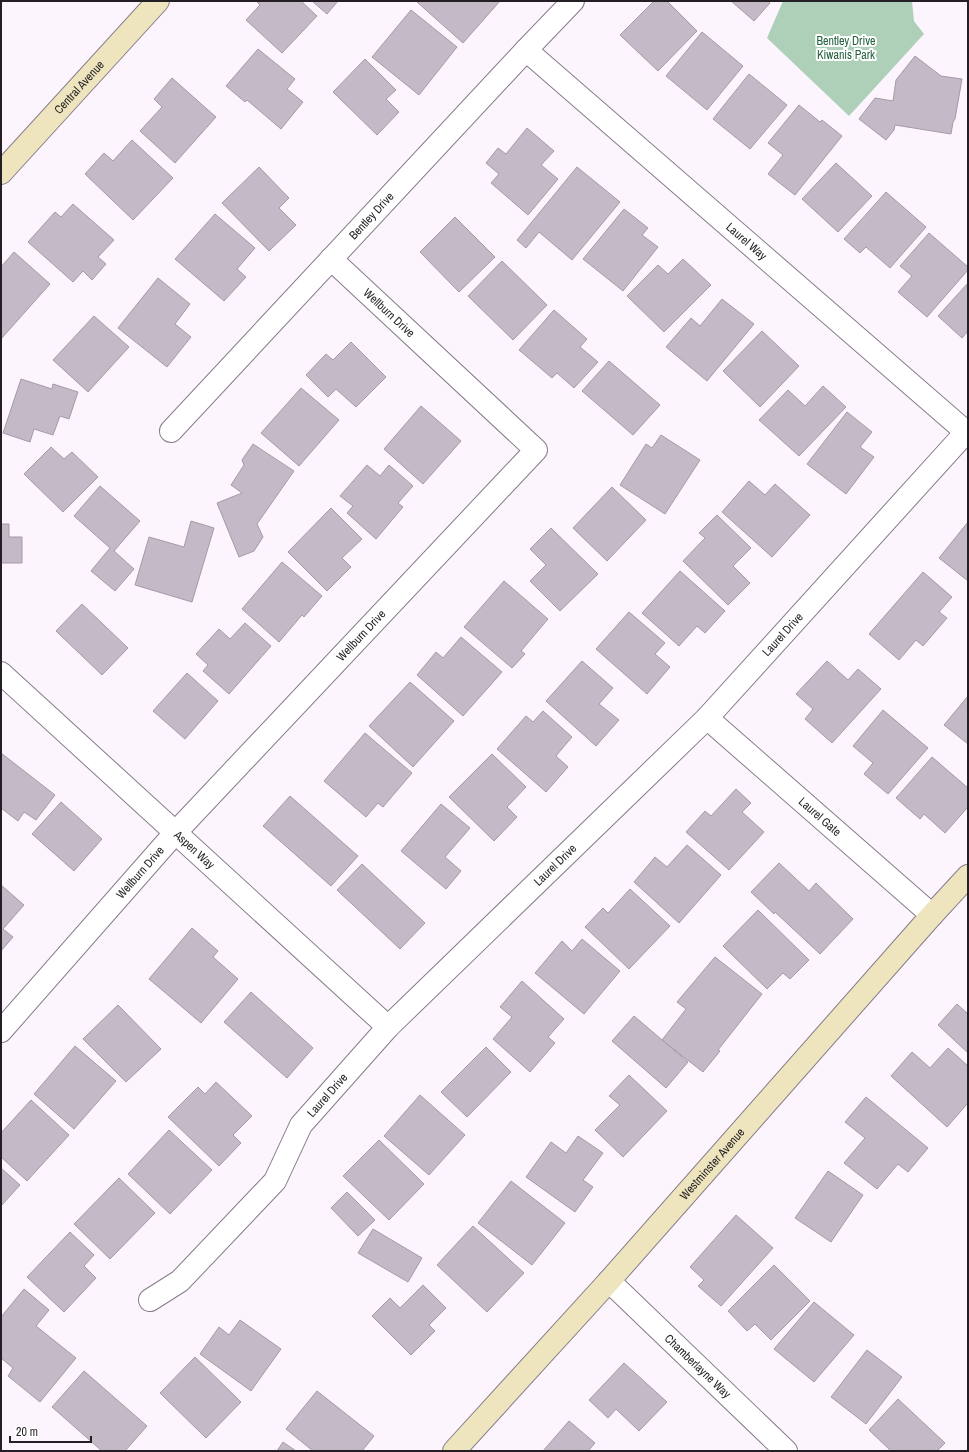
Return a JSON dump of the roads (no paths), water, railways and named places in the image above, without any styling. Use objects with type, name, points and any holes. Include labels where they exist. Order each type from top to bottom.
[{"type":"street","name":"Central Avenue","points":[[1,173],[158,1]]},
{"type":"street","name":"Bentley Drive","points":[[171,430],[573,1]]},
{"type":"street","name":"Laurel Way","points":[[526,50],[967,431]]},
{"type":"street","name":"Wellburn Drive","points":[[1,1031],[175,833],[536,450],[331,259]]},
{"type":"street","name":"Laurel Drive","points":[[150,1300],[180,1281],[276,1181],[301,1125],[388,1027],[707,718],[967,431]]},
{"type":"street","name":"Aspen Way","points":[[1,673],[388,1027]]},
{"type":"street","name":"Laurel Gate","points":[[707,718],[932,915]]},
{"type":"street","name":"Westminster Avenue","points":[[454,1451],[609,1281],[968,876]]},
{"type":"street","name":"Chamberlayne Way","points":[[609,1281],[786,1451]]},
{"type":"park label","name":"Bentley Drive Kiwanis Park","points":[[846,48]]}]
